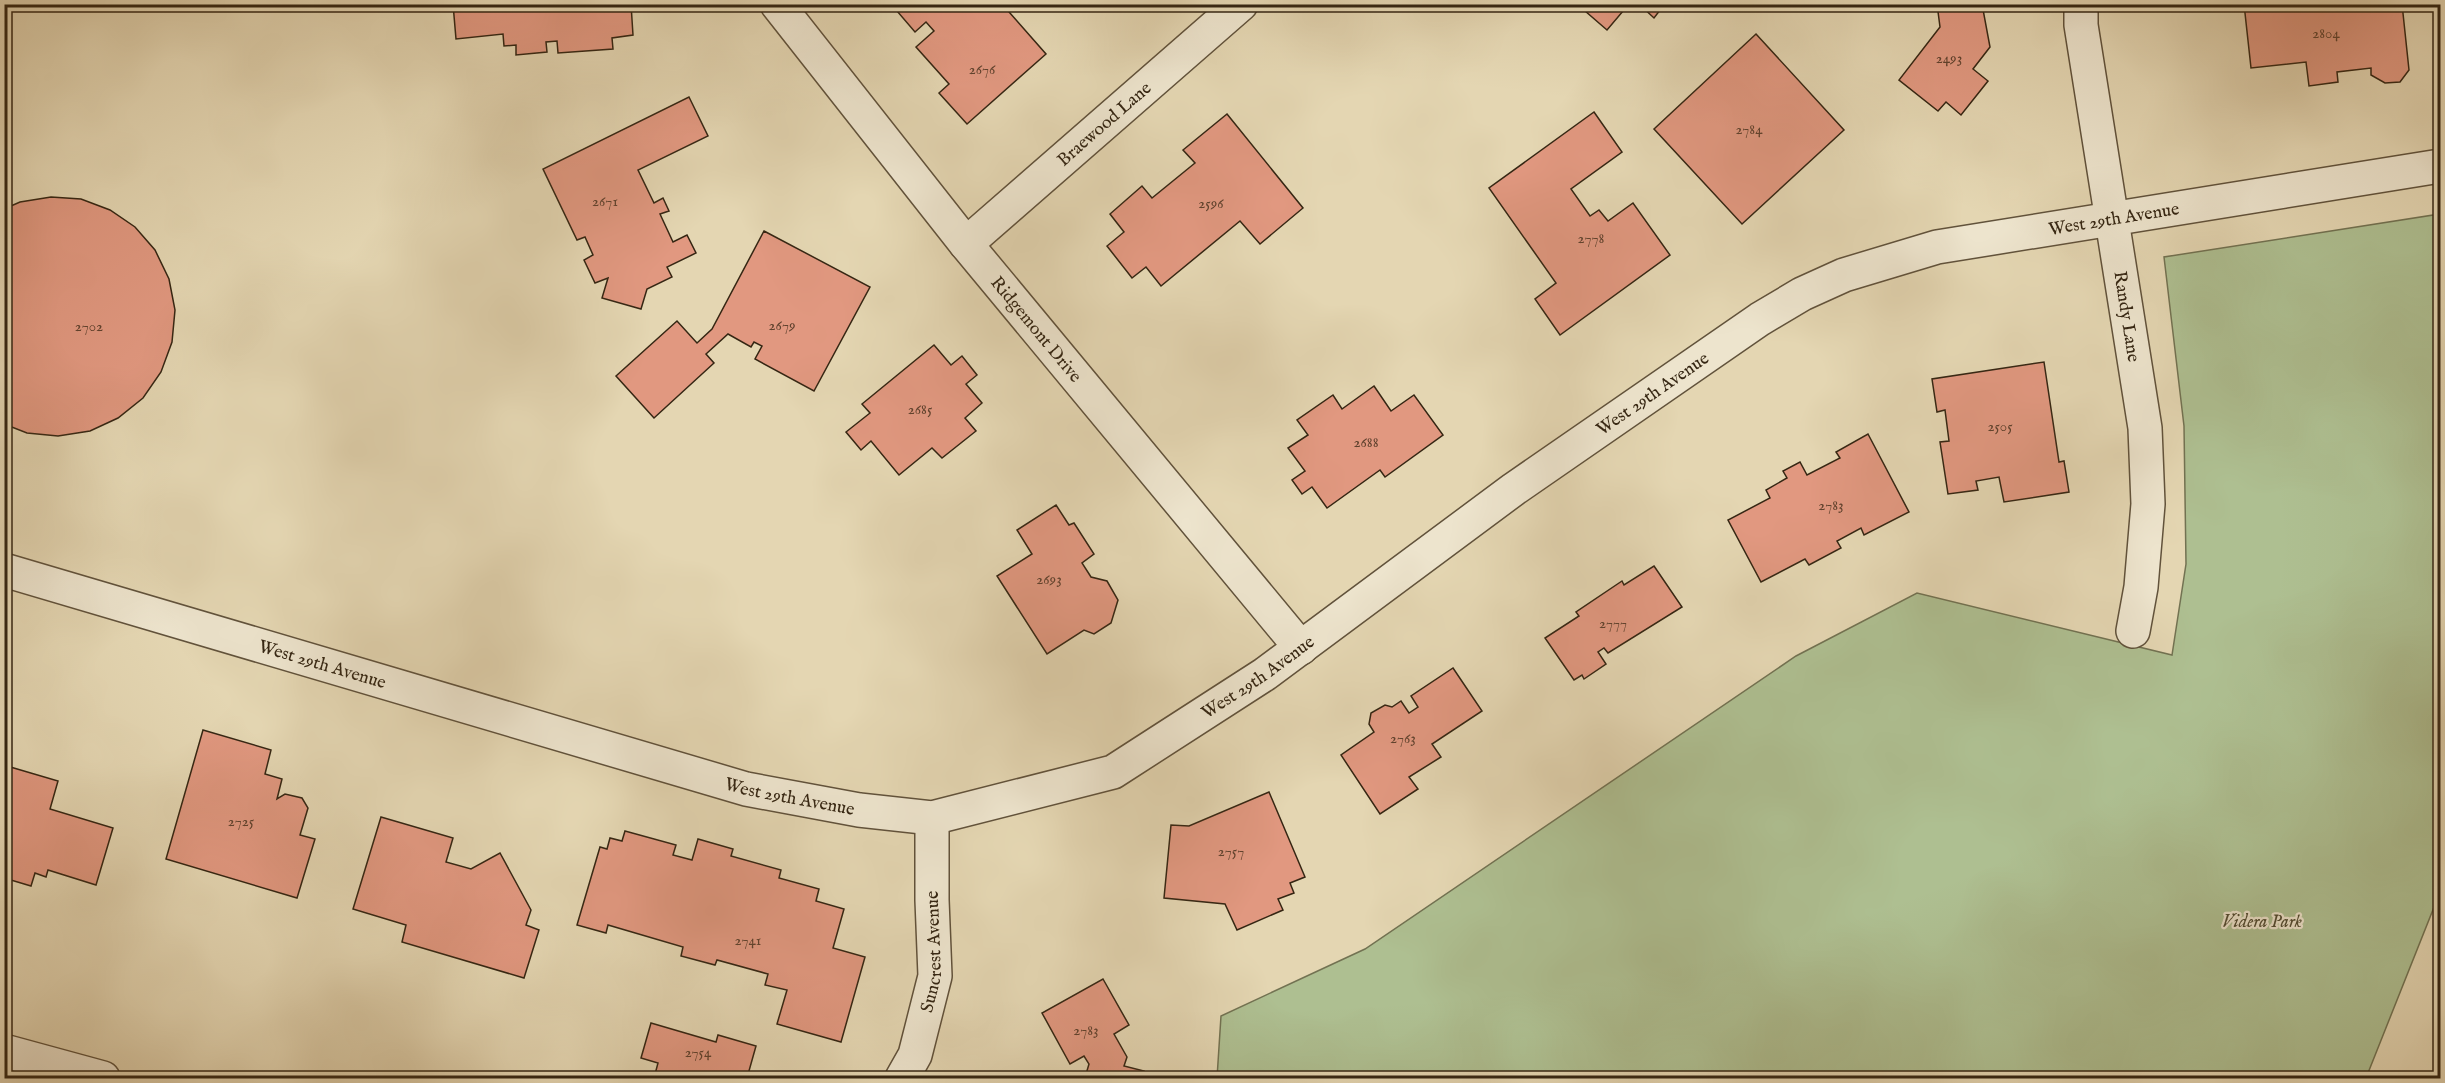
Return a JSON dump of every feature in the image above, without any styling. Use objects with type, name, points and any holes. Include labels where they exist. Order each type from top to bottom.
[{"type":"street","name":"Ridgemont Drive","points":[[777,4],[966,244],[1301,648]]},
{"type":"street","name":"Braewood Lane","points":[[966,244],[1240,4]]},
{"type":"street","name":"Randy Lane","points":[[2081,4],[2082,25],[2140,391],[2147,460],[2148,504],[2145,549],[2133,631]]},
{"type":"street","name":"West 29th Avenue","points":[[4,570],[746,789],[859,810],[932,818],[1113,772],[1265,674],[1514,489],[1760,318],[1802,294],[1844,275],[1937,247],[2440,166]]},
{"type":"street","name":"Suncrest Avenue","points":[[902,1078],[915,1055],[935,976],[932,818]]},
{"type":"street","points":[[4,1051],[103,1078]]},
{"type":"green space","name":"Videra Park","points":[[2440,214],[2440,892],[2366,1078],[1217,1078],[1221,1016],[1365,949],[1796,656],[1917,593],[2172,655],[2186,564],[2184,426],[2164,257]]},
{"type":"building","points":[[453,4],[631,4],[633,35],[612,38],[613,49],[558,53],[557,41],[546,42],[547,52],[516,55],[516,45],[504,46],[503,34],[456,39]]},
{"type":"building","points":[[891,4],[1002,4],[1046,54],[967,124],[939,93],[949,84],[916,47],[934,31],[926,22],[915,32]]},
{"type":"building","points":[[1577,4],[1629,4],[1607,30]]},
{"type":"building","points":[[1639,4],[1664,4],[1664,5],[1654,18]]},
{"type":"building","points":[[1937,4],[1982,4],[1990,47],[1973,69],[1988,81],[1961,115],[1946,102],[1938,111],[1899,80],[1940,27]]},
{"type":"building","points":[[2244,4],[2402,4],[2409,70],[2400,82],[2385,83],[2371,75],[2371,68],[2337,72],[2338,82],[2309,86],[2306,62],[2251,68]]},
{"type":"building","points":[[1756,34],[1844,130],[1742,224],[1654,129]]},
{"type":"building","points":[[689,97],[708,136],[638,170],[654,203],[663,198],[669,211],[660,214],[673,242],[687,235],[696,253],[667,267],[672,277],[647,289],[641,309],[602,298],[608,278],[595,283],[584,260],[593,255],[585,237],[577,240],[543,169]]},
{"type":"building","points":[[1594,112],[1622,152],[1571,189],[1590,216],[1599,210],[1608,221],[1633,203],[1670,255],[1560,335],[1535,299],[1556,283],[1489,188]]},
{"type":"building","points":[[1227,114],[1303,208],[1260,244],[1240,221],[1161,286],[1146,267],[1132,278],[1107,246],[1124,232],[1110,214],[1142,186],[1152,198],[1195,163],[1183,150]]},
{"type":"building","points":[[51,197],[81,199],[110,210],[135,227],[155,250],[169,279],[175,310],[172,342],[161,372],[143,398],[118,418],[90,431],[58,436],[27,433],[4,424],[4,209],[20,202]]},
{"type":"building","points":[[764,231],[870,287],[814,391],[755,359],[762,346],[754,342],[751,347],[728,334],[706,354],[714,363],[654,418],[616,376],[677,321],[697,343],[712,329]]},
{"type":"building","points":[[934,345],[951,365],[962,356],[977,375],[966,384],[982,403],[965,418],[976,431],[942,458],[932,448],[899,475],[871,441],[861,450],[846,432],[870,413],[862,404]]},
{"type":"building","points":[[2044,362],[2059,462],[2064,461],[2069,492],[2004,502],[1999,477],[1976,481],[1978,490],[1948,494],[1940,442],[1949,441],[1945,410],[1937,412],[1932,379]]},
{"type":"building","points":[[1374,386],[1391,411],[1414,395],[1443,435],[1385,477],[1380,470],[1327,508],[1312,487],[1302,494],[1292,480],[1305,471],[1288,448],[1308,435],[1297,420],[1333,395],[1342,409]]},
{"type":"building","points":[[1868,434],[1909,512],[1864,535],[1861,528],[1837,541],[1841,548],[1809,565],[1805,559],[1761,582],[1728,520],[1770,498],[1766,490],[1787,478],[1783,471],[1800,462],[1807,475],[1840,458],[1836,452]]},
{"type":"building","points":[[1056,505],[1069,525],[1074,523],[1094,554],[1082,563],[1091,577],[1107,581],[1118,600],[1111,623],[1094,634],[1084,630],[1047,654],[997,576],[1032,554],[1017,530]]},
{"type":"building","points":[[1654,566],[1682,607],[1608,653],[1604,648],[1598,652],[1606,664],[1584,679],[1582,675],[1574,680],[1545,638],[1579,616],[1576,612],[1622,581],[1624,585]]},
{"type":"building","points":[[1453,668],[1482,711],[1432,744],[1441,757],[1409,777],[1418,789],[1380,814],[1341,755],[1374,732],[1369,724],[1371,713],[1385,705],[1392,707],[1401,701],[1409,713],[1418,707],[1411,696]]},
{"type":"building","points":[[203,730],[271,750],[265,774],[282,779],[277,799],[285,794],[302,798],[308,808],[300,835],[315,839],[297,898],[166,859]]},
{"type":"building","points":[[7,766],[58,781],[50,809],[113,828],[96,885],[48,870],[46,877],[35,873],[31,886],[4,878],[4,773]]},
{"type":"building","points":[[1269,792],[1305,877],[1290,883],[1294,893],[1278,899],[1283,910],[1237,930],[1225,904],[1164,898],[1171,825],[1189,826]]},
{"type":"building","points":[[381,817],[453,838],[446,862],[471,869],[500,853],[531,910],[526,925],[539,930],[524,978],[402,942],[406,925],[353,909]]},
{"type":"building","points":[[625,831],[676,845],[673,855],[692,860],[698,839],[733,849],[731,856],[781,870],[779,878],[819,889],[816,901],[844,909],[833,948],[865,957],[841,1042],[777,1024],[787,990],[765,985],[768,974],[717,960],[715,965],[681,956],[683,947],[608,925],[606,933],[577,925],[600,847],[607,849],[610,838],[622,841]]},
{"type":"building","points":[[1103,979],[1129,1025],[1114,1034],[1127,1057],[1124,1066],[1144,1071],[1142,1078],[1077,1078],[1078,1072],[1086,1074],[1089,1064],[1084,1056],[1070,1064],[1042,1013]]},
{"type":"building","points":[[651,1023],[716,1042],[718,1035],[756,1046],[747,1078],[654,1078],[658,1063],[641,1058]]}]
